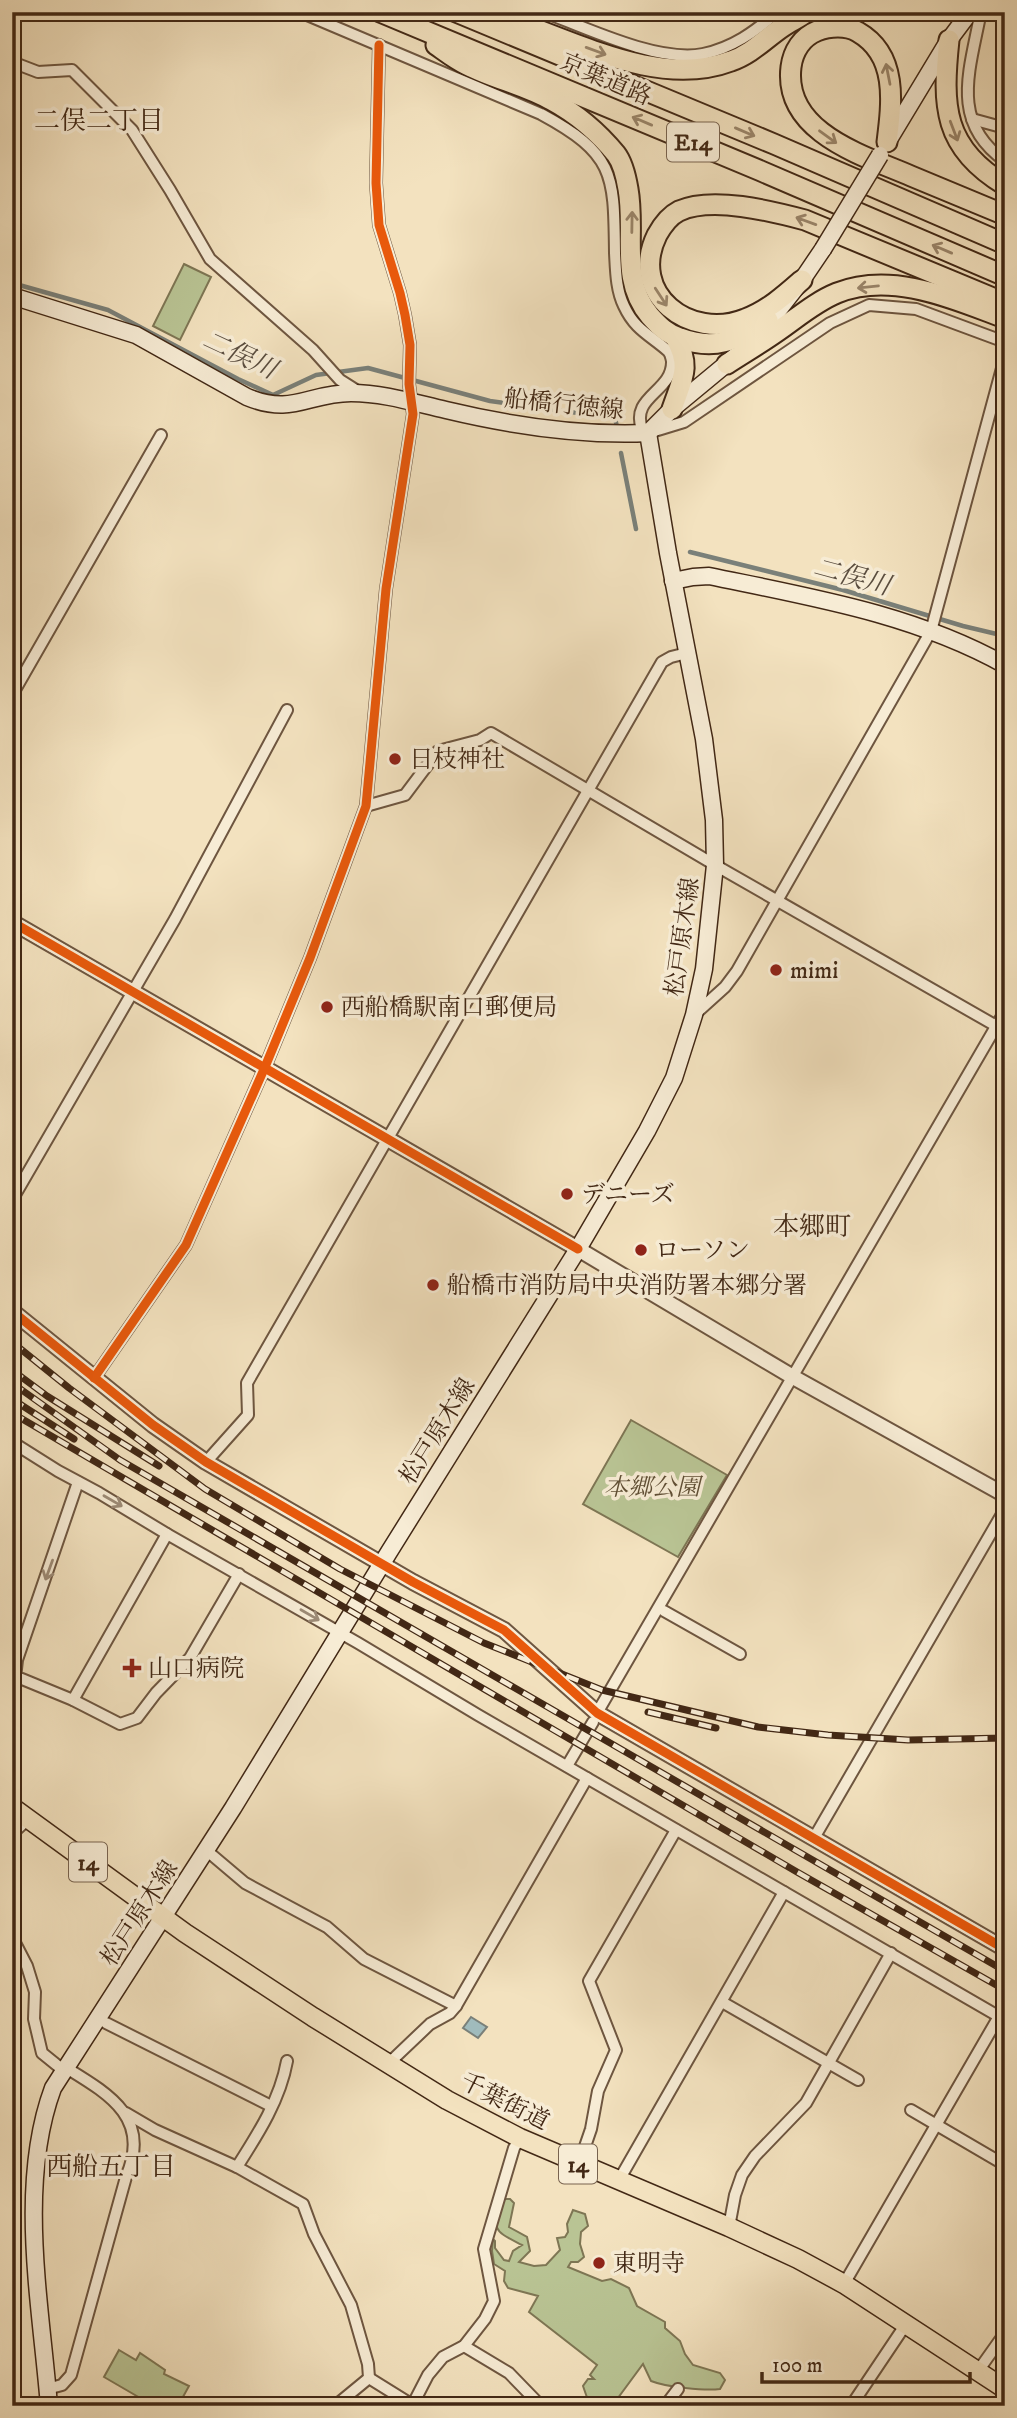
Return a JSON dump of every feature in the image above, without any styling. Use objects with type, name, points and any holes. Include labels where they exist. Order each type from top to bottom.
[{"type":"highway","name":"京葉道路","points":[[456,12],[1005,244]]},
{"type":"highway","points":[[485,12],[609,56],[663,68],[694,69],[733,61],[807,12]]},
{"type":"highway","name":"京葉道路","points":[[387,15],[1005,275]]},
{"type":"highway","points":[[387,15],[467,66],[550,99],[583,122],[618,157],[626,176],[632,210],[631,272],[635,291],[641,304],[663,329],[694,344],[717,345],[743,335],[775,316]]},
{"type":"highway","points":[[884,148],[890,117],[890,79],[880,49],[868,37],[853,29],[823,28],[810,33],[800,42],[795,55],[791,66],[791,83],[794,99],[815,127],[844,148],[1005,215]]},
{"type":"highway","points":[[949,40],[945,76],[950,121],[956,139],[971,161],[1005,185]]},
{"type":"highway","points":[[802,280],[765,310],[744,320],[721,325],[698,323],[681,317],[665,305],[656,290],[651,258],[653,243],[669,218],[692,207],[709,205],[772,211],[805,220],[1005,303]]},
{"type":"highway","points":[[727,364],[816,304],[838,293],[865,286],[891,285],[919,289],[1005,318]]},
{"type":"highway","points":[[672,409],[685,362],[684,353],[675,337]]},
{"type":"highway","name":"千葉街道","points":[[12,1807],[163,1917],[447,2100],[520,2138],[798,2259],[844,2284],[1005,2389]]},
{"type":"main road","name":"船橋行徳線","points":[[12,296],[136,335],[264,404],[289,405],[326,395],[361,393],[551,429],[617,434],[648,433],[672,409],[754,340],[775,316],[823,249],[949,40],[970,12]]},
{"type":"main road","name":"松戸原木線","points":[[49,2406],[35,2244],[35,2204],[45,2109],[64,2068],[206,1850],[578,1249],[647,1131],[674,1078],[694,1015],[710,925],[715,865],[710,778],[648,433]]},
{"type":"main road","points":[[673,581],[709,576],[824,601],[932,631],[1005,665]]},
{"type":"street","points":[[300,12],[541,114],[573,131],[592,148],[604,164],[612,185],[616,268],[623,305],[636,326],[672,358],[666,381],[639,411],[638,421],[648,433],[684,422],[830,323],[869,304],[916,309],[1005,342]]},
{"type":"street","points":[[544,12],[641,48],[681,56],[727,47],[745,38],[777,12]]},
{"type":"street","points":[[979,12],[966,90],[972,119],[988,149],[1005,161]]},
{"type":"street","points":[[94,1378],[186,1245],[310,958],[366,806],[386,589],[412,424],[410,345],[400,293],[379,225],[376,183],[379,46]]},
{"type":"street","points":[[12,62],[38,72],[72,71],[132,130],[210,258],[313,350],[340,380],[361,393]]},
{"type":"street","points":[[972,119],[1005,128]]},
{"type":"street","points":[[694,1015],[725,987],[737,971],[932,631],[1005,357]]},
{"type":"street","points":[[12,695],[161,435]]},
{"type":"street","points":[[206,1462],[248,1415],[247,1383],[662,662],[687,653]]},
{"type":"street","points":[[12,1200],[175,919],[287,710]]},
{"type":"street","points":[[366,806],[405,795],[438,751],[480,740],[491,733],[715,865],[1001,1028]]},
{"type":"street","points":[[12,922],[578,1249],[793,1377],[1005,1495]]},
{"type":"street","points":[[567,1766],[793,1377],[1001,1028],[1005,1011]]},
{"type":"street","points":[[12,1311],[153,1424],[206,1462],[504,1630],[595,1718],[814,1838],[1005,1949]]},
{"type":"street","points":[[12,1442],[1002,2019]]},
{"type":"street","points":[[12,1705],[17,1660],[78,1482]]},
{"type":"street","points":[[814,1838],[1005,1509]]},
{"type":"street","points":[[73,1700],[167,1534]]},
{"type":"street","points":[[15,1678],[73,1700],[120,1724],[137,1718],[156,1693],[190,1658],[239,1574]]},
{"type":"street","points":[[664,1611],[740,1654]]},
{"type":"street","points":[[388,2064],[429,2024],[456,2007],[587,1778]]},
{"type":"street","points":[[12,1834],[29,1818]]},
{"type":"street","points":[[579,2164],[591,2129],[598,2091],[616,2050],[589,1981],[676,1830]]},
{"type":"street","points":[[206,1850],[245,1883],[327,1927],[364,1959],[456,2007]]},
{"type":"street","points":[[619,2180],[783,1892]]},
{"type":"street","points":[[12,1937],[27,1966],[35,1992],[34,2020],[42,2053],[96,2087],[126,2113],[155,2130],[237,2167],[303,2204],[314,2234],[351,2305],[368,2364],[369,2378]]},
{"type":"street","points":[[729,2227],[735,2194],[742,2175],[755,2156],[806,2103],[891,1953]]},
{"type":"street","points":[[722,2003],[858,2080]]},
{"type":"street","points":[[844,2284],[935,2125],[1002,2019],[1005,2006]]},
{"type":"street","points":[[106,2023],[271,2106]]},
{"type":"street","points":[[237,2167],[262,2127],[284,2081],[287,2061]]},
{"type":"street","points":[[911,2110],[1005,2165]]},
{"type":"street","points":[[47,2389],[62,2385],[71,2375],[86,2325],[125,2177],[132,2162],[134,2139],[126,2113]]},
{"type":"street","points":[[369,2378],[413,2405],[428,2375],[443,2357],[464,2346],[485,2319],[494,2301],[484,2249],[514,2148],[520,2138]]},
{"type":"street","points":[[850,2406],[906,2324]]},
{"type":"street","points":[[978,2371],[1005,2333]]},
{"type":"street","points":[[464,2346],[509,2373],[541,2406]]},
{"type":"street","points":[[335,2406],[369,2378]]},
{"type":"street","points":[[665,2406],[678,2389]]},
{"type":"green space","points":[[184,264],[211,277],[180,340],[153,326]]},
{"type":"green space","name":"本郷公園","points":[[631,1420],[727,1475],[678,1557],[583,1504]]},
{"type":"green space","points":[[503,2199],[510,2199],[514,2203],[509,2227],[527,2237],[530,2251],[519,2262],[534,2266],[546,2265],[560,2250],[557,2238],[565,2237],[568,2232],[567,2224],[573,2210],[585,2214],[588,2226],[581,2232],[580,2244],[584,2257],[578,2262],[571,2262],[568,2267],[602,2281],[611,2279],[629,2288],[637,2306],[665,2322],[665,2328],[680,2341],[693,2365],[720,2373],[725,2380],[720,2389],[686,2388],[651,2381],[643,2364],[612,2406],[590,2406],[583,2386],[588,2379],[594,2379],[590,2375],[597,2365],[529,2312],[538,2296],[508,2288],[504,2281],[505,2271],[494,2264],[493,2239],[495,2248],[504,2260],[509,2261],[513,2251],[522,2245],[498,2229],[497,2218]]},
{"type":"green space","points":[[119,2350],[136,2360],[140,2353],[165,2370],[164,2374],[189,2386],[178,2406],[154,2406],[104,2377]]},
{"type":"water","points":[[471,2017],[487,2027],[478,2038],[463,2028]]},
{"type":"waterway","name":"二俣川","points":[[12,283],[108,310],[273,395],[316,375],[368,368],[490,401],[615,418],[617,427]]},
{"type":"waterway","name":"二俣川","points":[[621,453],[636,529]]},
{"type":"waterway","name":"二俣川","points":[[690,552],[843,590],[1005,636]]},
{"type":"railway","points":[[12,27],[19,12]]},
{"type":"railway","points":[[12,1342],[205,1489],[340,1569],[484,1643],[602,1690],[758,1727],[908,1740],[1005,1738]]},
{"type":"railway","points":[[12,1370],[47,1396],[159,1466]]},
{"type":"railway","points":[[12,1383],[120,1460],[1005,1971]]},
{"type":"railway","points":[[12,1399],[74,1439]]},
{"type":"railway","points":[[12,1413],[797,1872],[1005,1990]]},
{"type":"railway","points":[[648,1712],[716,1728]]},
{"type":"cycle path","points":[[94,1378],[186,1245],[310,958],[366,806],[386,589],[413,414],[409,384],[410,345],[405,315],[379,225],[376,183],[379,45]]},
{"type":"cycle path","points":[[12,922],[578,1249]]},
{"type":"cycle path","points":[[12,1311],[153,1425],[206,1462],[413,1582],[504,1630],[597,1713],[1005,1949]]},
{"type":"place","name":"日枝神社","points":[[395,759]]},
{"type":"place","name":"mimi","points":[[776,970]]},
{"type":"place","name":"西船橋駅南口郵便局","points":[[327,1007]]},
{"type":"place","name":"デニーズ","points":[[567,1194]]},
{"type":"place","name":"ローソン","points":[[641,1250]]},
{"type":"place","name":"船橋市消防局中央消防署本郷分署","points":[[433,1285]]},
{"type":"place","name":"山口病院","points":[[132,1668]]},
{"type":"place","name":"東明寺","points":[[599,2263]]},
{"type":"district","name":"二俣二丁目","points":[[99,120]]},
{"type":"district","name":"本郷町","points":[[812,1226]]},
{"type":"district","name":"西船五丁目","points":[[111,2166]]}]
